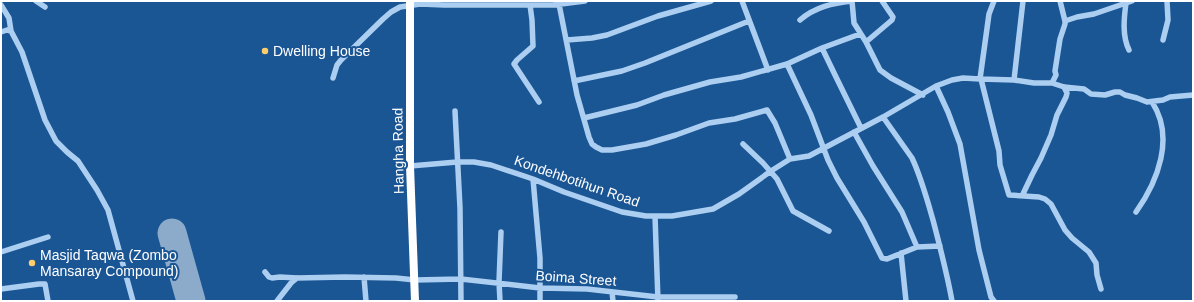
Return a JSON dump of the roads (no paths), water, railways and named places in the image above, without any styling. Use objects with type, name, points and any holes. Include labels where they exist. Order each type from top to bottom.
[{"type":"highway","name":"Hangha Road","points":[[410,3],[410,166],[415,301]]},
{"type":"street","points":[[36,1],[45,7]]},
{"type":"street","points":[[333,78],[337,66],[341,60],[383,19],[391,12],[410,3],[444,5],[530,5],[585,1]]},
{"type":"street","points":[[567,40],[607,35],[658,16],[711,1]]},
{"type":"street","points":[[742,1],[768,70]]},
{"type":"street","points":[[800,20],[806,14],[822,7],[852,1],[854,23],[866,42],[880,70],[891,78],[923,95]]},
{"type":"street","points":[[866,42],[892,20],[893,17],[882,1]]},
{"type":"street","points":[[994,1],[989,14],[980,79],[999,151],[1000,165],[1009,195],[1045,198],[1051,204],[1065,230],[1089,252],[1096,263],[1097,275],[1101,290]]},
{"type":"street","points":[[1014,80],[1023,1]]},
{"type":"street","points":[[1052,83],[1056,75],[1055,71],[1060,39],[1065,24],[1060,1]]},
{"type":"street","points":[[1065,21],[1094,14],[1132,1]]},
{"type":"street","points":[[1164,40],[1168,20],[1167,1]]},
{"type":"street","points":[[555,3],[567,40],[574,81],[584,118],[592,144],[596,148],[602,150],[646,144],[676,136],[709,123],[735,119],[767,110],[775,123],[790,160]]},
{"type":"street","points":[[1126,4],[1124,17],[1126,44],[1129,50]]},
{"type":"street","points":[[1,5],[9,18],[11,31],[22,52],[45,120],[56,141],[78,161],[94,184],[108,210],[133,301]]},
{"type":"street","points":[[530,5],[533,46],[514,64],[539,102]]},
{"type":"street","points":[[574,81],[622,71],[749,21]]},
{"type":"street","points":[[1,32],[7,30],[11,31]]},
{"type":"street","points":[[584,118],[637,105],[710,82],[741,77],[768,70],[787,64],[822,48],[860,34]]},
{"type":"street","points":[[822,48],[861,128]]},
{"type":"street","points":[[787,64],[837,178],[864,222],[882,258],[887,259],[917,247],[940,246]]},
{"type":"street","name":"Kondehbotihun Road","points":[[410,166],[457,162],[474,162],[492,165],[622,212],[635,215],[672,216],[713,209],[739,194],[771,171],[790,160],[809,156],[923,95],[936,86],[958,79],[1014,80],[1034,83],[1052,83],[1064,87],[1084,89],[1091,94],[1105,95],[1120,92],[1147,102],[1152,102]]},
{"type":"street","points":[[936,86],[960,144],[982,264],[991,296],[994,301]]},
{"type":"street","points":[[1022,196],[1041,158],[1051,135],[1057,115],[1066,97],[1067,92],[1064,87]]},
{"type":"street","points":[[1136,212],[1156,177],[1162,158],[1163,128],[1157,110],[1152,102],[1170,97],[1193,95]]},
{"type":"street","points":[[455,111],[460,208],[462,301]]},
{"type":"street","points":[[883,117],[912,158],[915,165],[940,246],[948,276],[952,301]]},
{"type":"street","points":[[854,132],[873,166],[902,212],[917,247]]},
{"type":"street","points":[[743,144],[771,171],[784,191],[793,211],[829,231]]},
{"type":"street","points":[[533,179],[540,258],[540,301]]},
{"type":"street","points":[[655,216],[658,299]]},
{"type":"street","points":[[500,301],[499,282],[501,232]]},
{"type":"street","points":[[1,252],[48,237]]},
{"type":"street","points":[[901,253],[906,301]]},
{"type":"street","name":"Boima Street","points":[[265,272],[272,278],[364,277],[415,280],[461,279],[499,282],[540,288],[588,289],[658,299],[736,297]]},
{"type":"street","points":[[364,277],[366,301]]},
{"type":"street","points":[[277,301],[291,283],[297,278]]},
{"type":"street","points":[[1,289],[45,284],[48,301]]},
{"type":"street","points":[[612,292],[614,301]]},
{"type":"place","name":"Dwelling House","points":[[265,51]]},
{"type":"place","name":"Masjid Taqwa (Zombo Mansaray Compound)","points":[[32,263]]}]
